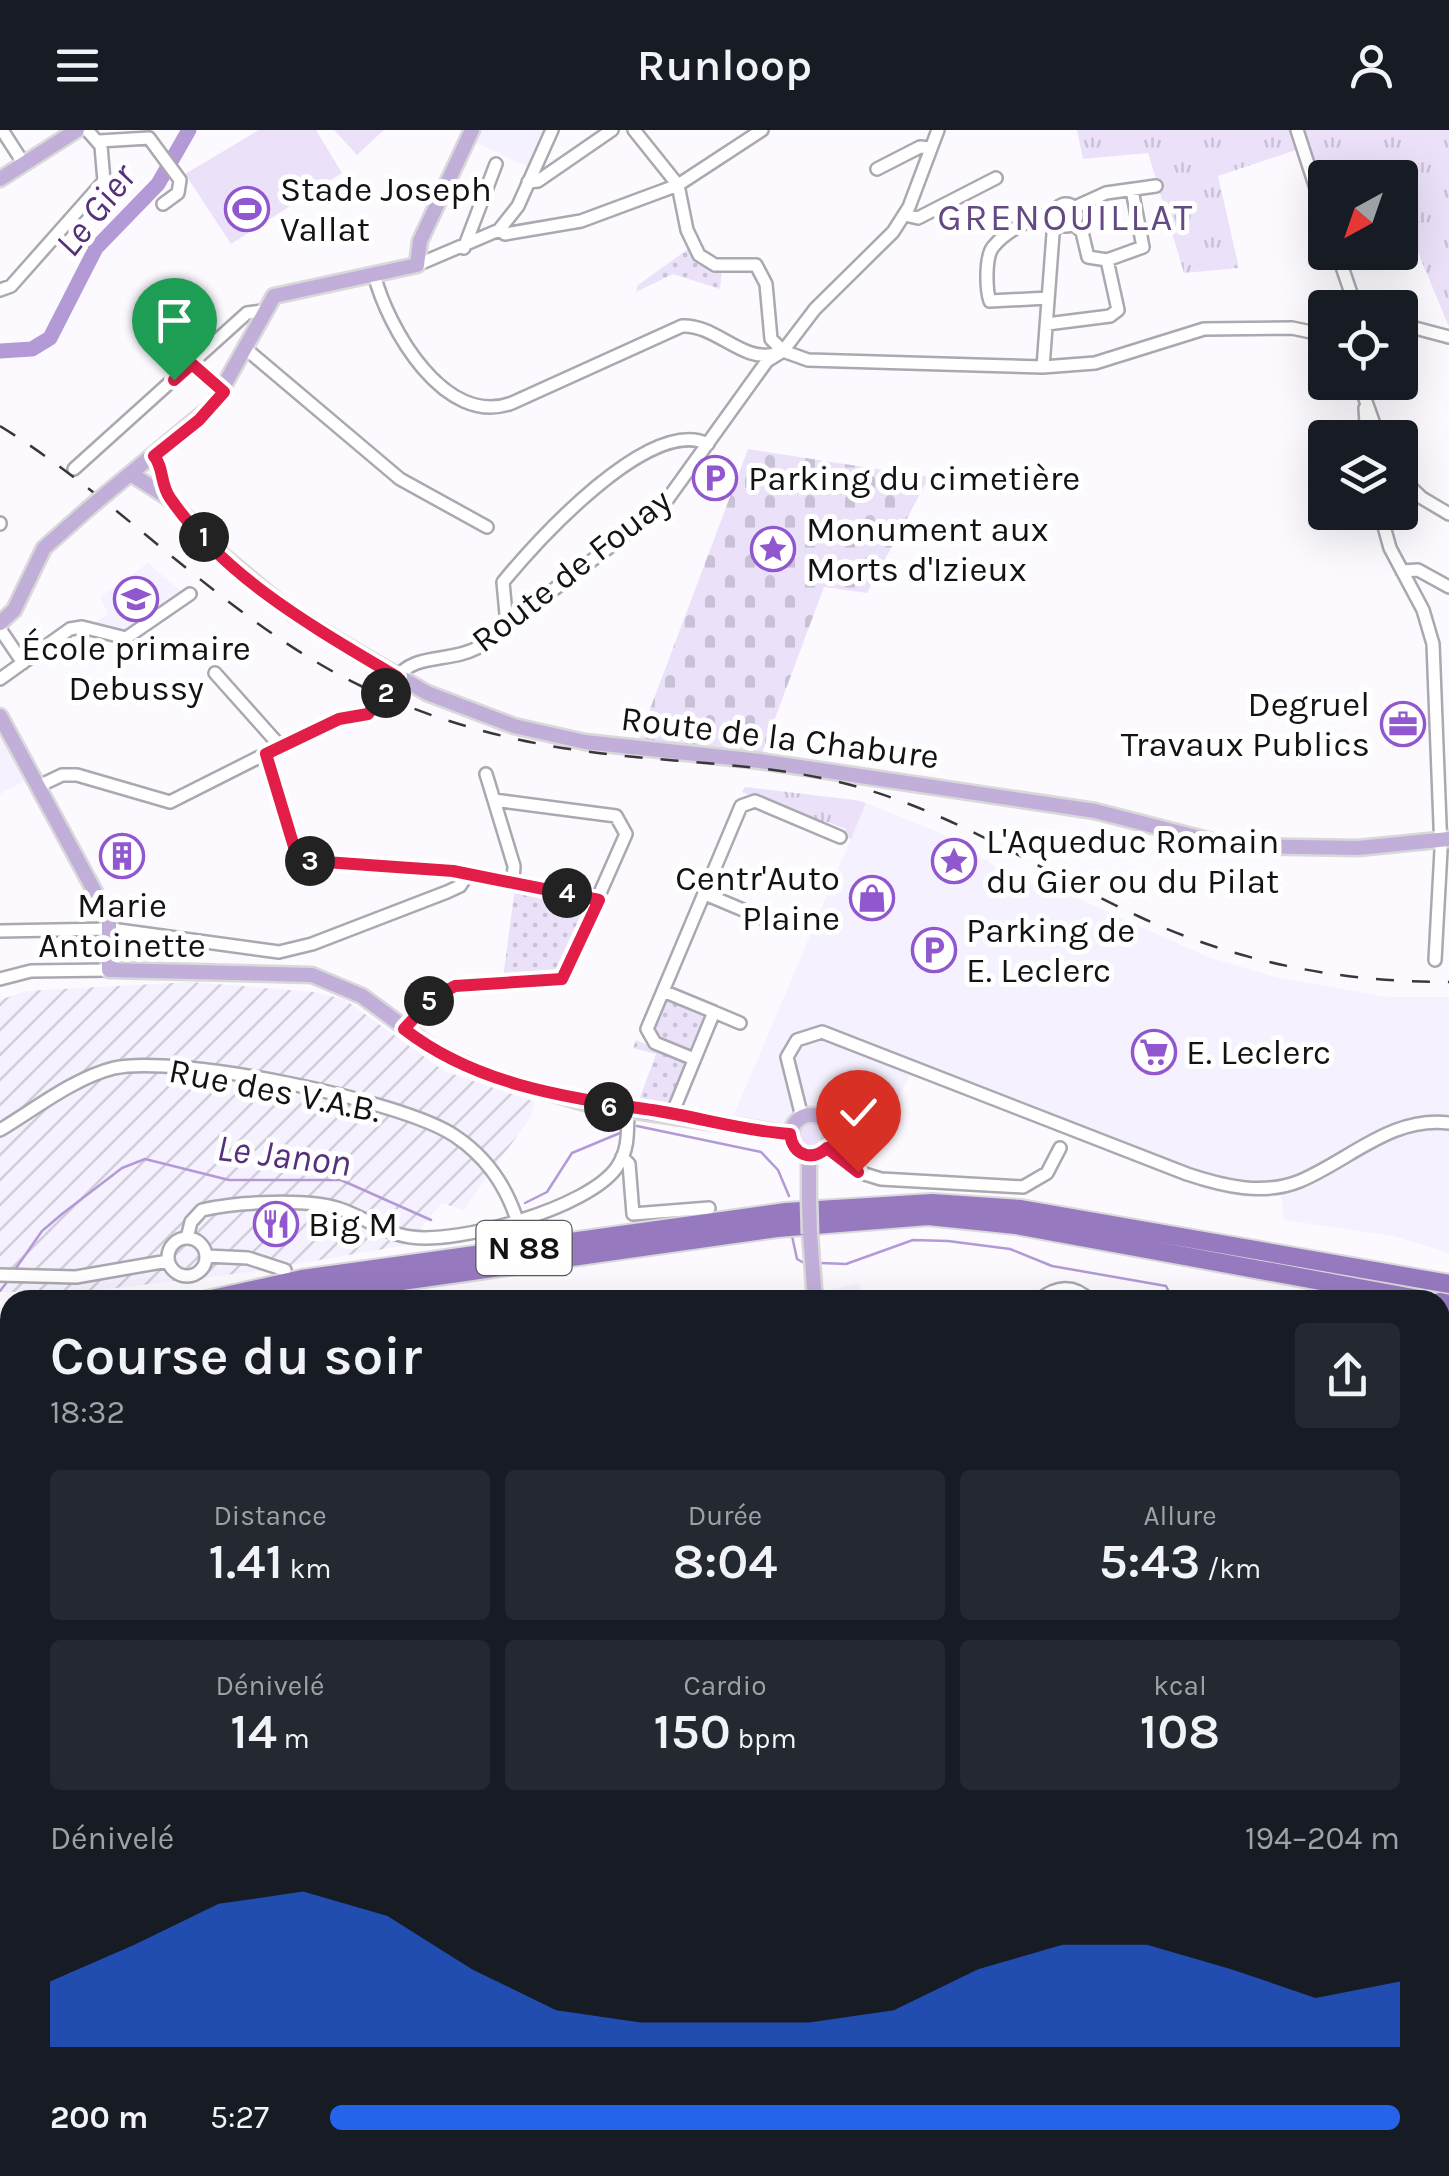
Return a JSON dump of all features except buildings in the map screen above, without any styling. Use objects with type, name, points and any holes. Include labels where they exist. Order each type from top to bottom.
[{"type":"highway","name":"N 88","points":[[253,1290],[302,1279],[842,1206],[932,1203],[1022,1209],[1449,1284]]},
{"type":"highway","name":"N 88","points":[[338,1290],[777,1228],[928,1216],[1016,1226],[1369,1290]]},
{"type":"main road","points":[[0,180],[77,130]]},
{"type":"main road","points":[[1,622],[16,608],[44,548],[199,420],[224,392],[262,311],[278,294],[418,265],[420,241],[472,130]]},
{"type":"main road","name":"Route de la Chabure","points":[[154,456],[172,501]]},
{"type":"main road","name":"Route de la Chabure","points":[[132,474],[172,501],[220,554],[268,596],[394,681],[485,716],[566,738],[760,761],[1094,811],[1218,844],[1319,849],[1445,840]]},
{"type":"main road","points":[[0,716],[108,914],[109,970],[298,972],[350,990],[444,1056],[488,1075],[588,1104],[790,1134]]},
{"type":"main road","points":[[816,1116],[827,1122],[831,1135],[827,1148],[809,1156],[797,1151],[790,1134],[802,1117],[816,1116]]},
{"type":"main road","points":[[809,1156],[814,1290]]},
{"type":"street","points":[[2,130],[24,164]]},
{"type":"street","points":[[0,290],[10,286],[104,181],[98,142],[87,130]]},
{"type":"street","points":[[418,265],[499,230],[528,182],[552,130]]},
{"type":"street","points":[[528,182],[538,182],[612,130]]},
{"type":"street","points":[[634,130],[678,185],[687,230],[699,255],[715,264],[751,264],[760,270],[766,284],[766,330],[783,351],[808,360],[1042,366],[1095,362],[1204,329],[1308,331]]},
{"type":"street","points":[[499,230],[505,234],[573,224],[678,185],[762,130]]},
{"type":"street","name":"Route de Fouay","points":[[394,681],[414,662],[466,654],[662,507],[753,379],[783,351],[815,309],[884,243],[904,214],[938,130]]},
{"type":"street","points":[[1297,130],[1308,164]]},
{"type":"street","points":[[98,142],[146,136],[176,174],[180,190],[163,204]]},
{"type":"street","points":[[876,169],[920,148],[931,148]]},
{"type":"street","points":[[464,248],[496,164]]},
{"type":"street","points":[[904,214],[918,218],[996,178]]},
{"type":"street","points":[[1042,366],[1052,234],[1062,205],[1073,208],[1106,193],[1156,186]]},
{"type":"street","points":[[1048,298],[990,301],[993,247],[1034,218],[1057,218],[1073,222],[1082,232],[1091,260],[1136,253],[1143,247],[1132,190]]},
{"type":"street","points":[[1073,208],[1073,222]]},
{"type":"street","points":[[1047,324],[1116,314],[1118,307],[1107,260]]},
{"type":"street","points":[[374,274],[418,359],[451,396],[473,408],[488,409],[512,402],[682,326],[702,327],[763,357],[783,351]]},
{"type":"street","points":[[74,469],[247,313],[262,311]]},
{"type":"street","points":[[1418,329],[1449,338]]},
{"type":"street","points":[[246,349],[400,480],[488,527]]},
{"type":"street","points":[[192,364],[224,392]]},
{"type":"street","points":[[1365,400],[1372,420]]},
{"type":"street","points":[[1364,420],[1367,406]]},
{"type":"street","points":[[507,625],[503,582],[587,494],[650,449],[696,440],[708,444]]},
{"type":"street","points":[[1418,494],[1449,514]]},
{"type":"street","points":[[1387,530],[1402,571],[1423,610],[1433,644],[1445,840],[1435,960]]},
{"type":"street","points":[[1402,571],[1418,570],[1449,586]]},
{"type":"street","points":[[0,679],[76,628],[126,638],[190,594]]},
{"type":"street","points":[[1,622],[23,663]]},
{"type":"street","points":[[215,673],[280,746]]},
{"type":"street","points":[[41,786],[62,775],[81,776],[170,802],[339,719],[373,710],[394,681]]},
{"type":"street","points":[[266,754],[295,850],[304,859],[468,874],[599,900]]},
{"type":"street","points":[[486,774],[514,866],[514,881]]},
{"type":"street","points":[[404,1029],[433,998],[455,986],[562,979],[626,834],[620,819],[494,800]]},
{"type":"street","points":[[694,1060],[655,1043],[646,1034],[745,802],[754,801],[840,837]]},
{"type":"street","points":[[0,931],[111,930],[270,952],[299,948],[454,890],[468,874]]},
{"type":"street","points":[[705,894],[779,926]]},
{"type":"street","points":[[0,978],[31,971],[109,970]]},
{"type":"street","points":[[664,991],[740,1023]]},
{"type":"street","points":[[672,1114],[714,1012]]},
{"type":"street","points":[[802,1117],[787,1057],[796,1040],[822,1032],[1187,1174],[1232,1187],[1288,1185],[1410,1124],[1449,1123]]},
{"type":"street","name":"Rue des V.A.B.","points":[[0,1130],[83,1081],[116,1068],[172,1068],[277,1083],[438,1126],[487,1164],[517,1220]]},
{"type":"street","points":[[187,1238],[191,1222],[202,1210],[297,1203],[335,1207],[389,1232],[420,1238],[473,1232],[517,1220],[593,1188],[610,1176],[622,1158],[628,1108]]},
{"type":"street","points":[[827,1148],[868,1176],[986,1187],[1035,1182],[1051,1167],[1060,1148]]},
{"type":"street","points":[[622,1158],[629,1164],[629,1208],[634,1214],[709,1208]]},
{"type":"street","points":[[168,1260],[180,1275],[192,1275],[202,1268],[206,1256],[202,1246],[187,1238]]},
{"type":"street","points":[[168,1260],[172,1245],[187,1238]]},
{"type":"street","points":[[206,1256],[232,1256],[285,1270]]},
{"type":"street","points":[[0,1275],[76,1277],[168,1260]]},
{"type":"shaded area","points":[[477,130],[548,130],[530,168],[472,141]]},
{"type":"shaded area","name":"École primaire Debussy","points":[[148,563],[182,592],[124,633],[92,625],[108,614],[100,597]]},
{"type":"shaded area","points":[[0,728],[28,779],[0,794]]},
{"type":"shaded area","points":[[866,803],[941,833],[1016,879],[1074,897],[1208,957],[1275,977],[1388,997],[1449,997],[1449,1253],[1393,1236],[1284,1220],[1281,1195],[1243,1197],[1207,1190],[910,1074],[867,1165],[734,1115]]},
{"type":"shaded area","points":[[191,982],[313,992],[344,999],[444,1071],[535,1102],[531,1117],[463,1210],[442,1203],[407,1245],[250,1272],[99,1290],[0,1290],[0,1000],[25,991]]},
{"type":"shaded area","points":[[860,1283],[861,1290],[828,1290]]},
{"type":"green space","name":"Stade Joseph Vallat","points":[[259,130],[316,130],[342,173],[231,244],[185,174]]},
{"type":"green space","points":[[334,130],[384,130],[357,155]]},
{"type":"green space","points":[[1077,130],[1449,130],[1449,327],[1418,252],[1418,160],[1310,160],[1305,147],[1218,176],[1239,268],[1184,273],[1148,153],[1083,159]]},
{"type":"green space","points":[[688,249],[703,266],[722,270],[720,289],[673,274],[636,292],[638,285]]},
{"type":"green space","points":[[748,449],[929,477],[867,593],[824,587],[762,753],[638,741]]},
{"type":"green space","points":[[745,787],[866,803],[851,839],[844,835],[846,829],[827,822],[824,827],[742,792]]},
{"type":"green space","points":[[515,887],[589,904],[560,976],[503,978]]},
{"type":"green space","points":[[668,999],[705,1017],[689,1051],[651,1032]]},
{"type":"green space","points":[[636,1040],[686,1062],[668,1105],[639,1100],[656,1054],[633,1048]]},
{"type":"green space","points":[[810,1122],[820,1126],[824,1136],[820,1146],[810,1150],[800,1146],[796,1136],[800,1126]]},
{"type":"waterway","name":"Le Gier","points":[[0,351],[32,349],[50,338],[96,248],[158,184],[189,130]]},
{"type":"waterway","name":"Le Janon","points":[[637,1126],[761,1152],[778,1170],[789,1196]]},
{"type":"waterway","name":"Le Janon","points":[[525,1203],[547,1192],[572,1153],[620,1133]]},
{"type":"waterway","name":"Le Janon","points":[[14,1271],[42,1231],[122,1168],[145,1159],[229,1180],[341,1180],[431,1220]]},
{"type":"waterway","name":"Le Janon","points":[[792,1236],[797,1259],[804,1263]]},
{"type":"waterway","name":"Le Janon","points":[[821,1263],[846,1264],[913,1240],[948,1241],[1010,1249],[1052,1266],[1166,1286],[1168,1290]]},
{"type":"waterway","name":"Le Janon","points":[[1,1290],[7,1282]]},
{"type":"railway","points":[[0,426],[91,490],[266,630],[361,686],[418,710],[507,737],[567,749],[747,767],[835,781],[876,792],[954,823],[1140,917],[1215,947],[1330,974],[1449,982]]},
{"type":"place","name":"Stade Joseph Vallat","points":[[247,209]]},
{"type":"place","name":"Parking du cimetière","points":[[715,478]]},
{"type":"place","name":"Monument aux Morts d'Izieux","points":[[773,549]]},
{"type":"place","name":"École primaire Debussy","points":[[136,599]]},
{"type":"place","name":"Degruel Travaux Publics","points":[[1403,724]]},
{"type":"place","name":"Marie Antoinette","points":[[122,856]]},
{"type":"place","name":"L'Aqueduc Romain du Gier ou du Pilat","points":[[954,861]]},
{"type":"place","name":"Centr'Auto Plaine","points":[[872,898]]},
{"type":"place","name":"Parking de E. Leclerc","points":[[934,950]]},
{"type":"place","name":"E. Leclerc","points":[[1154,1052]]},
{"type":"place","name":"Big M","points":[[276,1224]]},
{"type":"district","name":"GRENOUILLAT","points":[[1066,217]]},
{"type":"route","points":[[174,380],[192,364],[224,392],[199,420],[154,456],[172,501],[220,554],[268,596],[397,677],[368,714],[339,719],[266,754],[295,850],[311,861],[453,871],[599,900],[567,974],[556,983],[484,982],[455,986],[423,1006],[404,1029],[452,1060],[488,1075],[588,1104],[652,1110],[790,1134],[793,1146],[802,1154],[816,1156],[827,1148],[858,1172]]}]
